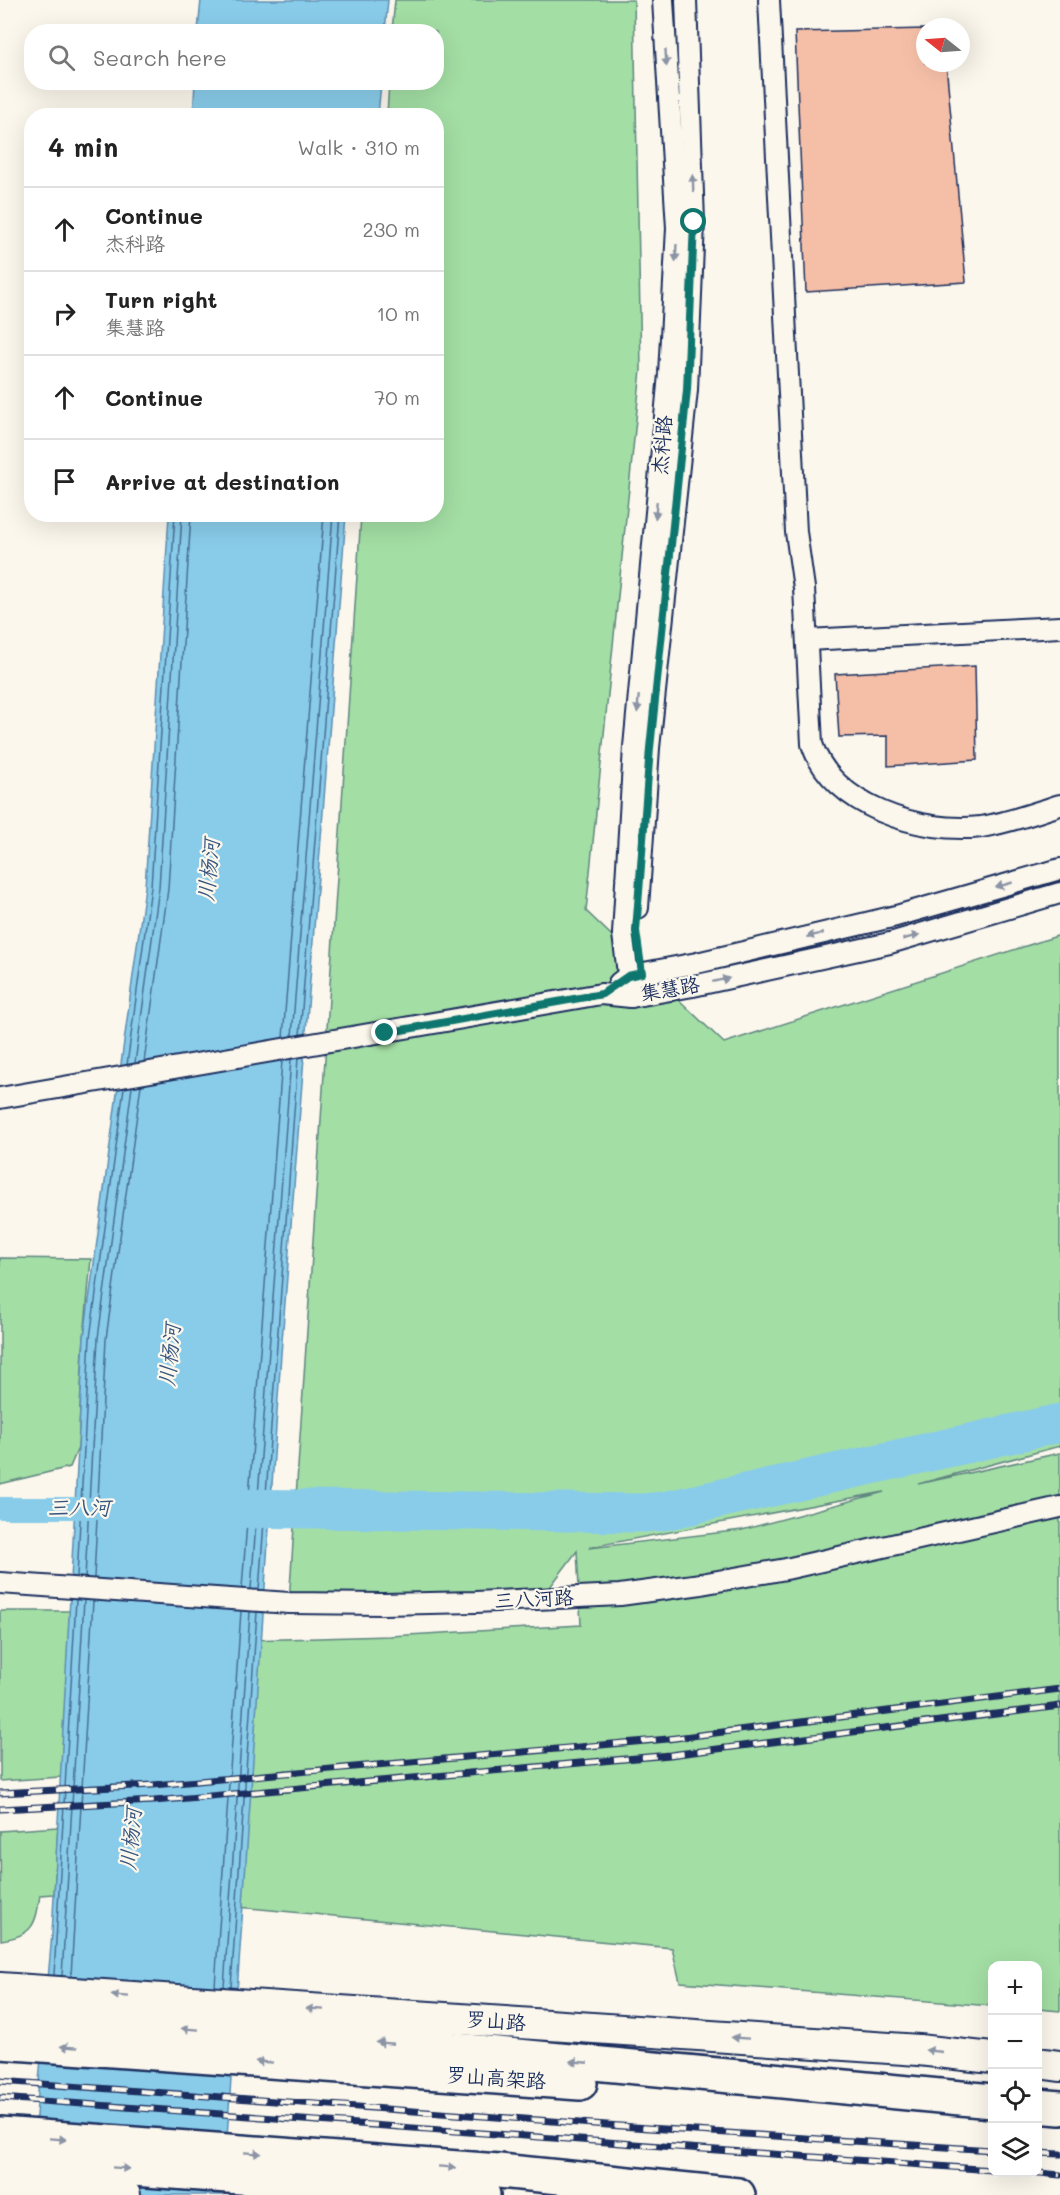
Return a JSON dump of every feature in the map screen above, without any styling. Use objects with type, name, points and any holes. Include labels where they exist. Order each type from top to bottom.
[{"type":"highway","points":[[0,2016],[383,2043],[988,2101]]},
{"type":"highway","name":"罗山高架路","points":[[0,2042],[506,2079],[988,2108]]},
{"type":"highway","points":[[1042,2106],[1060,2108]]},
{"type":"highway","points":[[1042,2111],[1060,2113]]},
{"type":"highway","points":[[0,2134],[499,2171],[738,2195]]},
{"type":"highway","points":[[0,2159],[483,2195]]},
{"type":"main road","name":"罗山路","points":[[0,1988],[907,2049],[988,2057]]},
{"type":"main road","points":[[1042,2064],[1060,2066]]},
{"type":"main road","points":[[0,2185],[125,2195]]},
{"type":"street","name":"杰科路","points":[[638,995],[635,974],[623,934],[634,747],[669,375],[677,228],[663,0]]},
{"type":"street","name":"杰科路","points":[[635,974],[649,759],[687,390],[694,222],[686,0]]},
{"type":"street","points":[[770,0],[796,532],[804,588],[812,744],[815,754],[823,766],[855,797],[879,811],[905,821],[930,826],[979,827],[1002,823],[1060,805]]},
{"type":"street","points":[[807,640],[1060,627]]},
{"type":"street","name":"集慧路","points":[[602,994],[635,974],[698,963],[896,916],[1060,869]]},
{"type":"street","name":"集慧路","points":[[602,994],[638,995],[693,986],[890,943],[1060,893]]},
{"type":"street","points":[[0,1098],[602,994]]},
{"type":"street","name":"三八河路","points":[[0,1583],[289,1603],[452,1603],[620,1594],[701,1584],[786,1569],[1060,1507]]},
{"type":"green space","points":[[395,0],[634,0],[641,370],[586,911],[724,1043],[1060,935],[1060,1446],[918,1484],[1060,1453],[1060,2011],[1042,2009],[1042,1961],[988,1961],[988,2006],[680,1982],[672,1948],[238,1907],[248,1640],[390,1636],[581,1625],[577,1551],[541,1599],[289,1603],[361,522],[444,522],[444,108],[387,108],[389,90],[444,90],[444,24],[393,24]],"holes":[[[884,1492],[742,1530],[590,1547]]]},
{"type":"green space","points":[[0,1258],[91,1259],[83,1349],[78,1448],[70,1467],[0,1484]]},
{"type":"green space","points":[[0,1611],[70,1611],[61,1777],[0,1781]]},
{"type":"green space","points":[[58,1827],[54,1894],[40,1895],[37,1914],[26,1932],[1,1940],[0,1831]]},
{"type":"water","points":[[201,0],[388,0],[386,24],[199,24]]},
{"type":"water","points":[[195,90],[380,90],[379,108],[193,108]]},
{"type":"water","name":"川杨河","points":[[169,522],[345,522],[281,1354],[223,2195],[29,2195],[52,1934],[84,1337],[145,887]]},
{"type":"building","points":[[916,29],[916,72],[947,72],[966,282],[806,292],[795,32]]},
{"type":"building","points":[[975,666],[977,760],[888,766],[888,736],[839,737],[835,674]]},
{"type":"waterway","points":[[217,1508],[643,1513],[664,1511],[1060,1423]]},
{"type":"waterway","name":"三八河","points":[[0,1508],[106,1508]]},
{"type":"railway","points":[[0,1793],[153,1785],[668,1739],[1060,1689]]},
{"type":"railway","points":[[0,1809],[154,1801],[670,1755],[1060,1706]]},
{"type":"railway","points":[[0,2081],[648,2128],[988,2150]]},
{"type":"railway","points":[[0,2098],[988,2170]]},
{"type":"railway","points":[[1042,2153],[1060,2154]]},
{"type":"railway","points":[[1042,2173],[1060,2175]]},
{"type":"route","points":[[385,1033],[602,994],[628,976],[642,973],[636,931],[650,748],[687,390],[694,222]]}]
